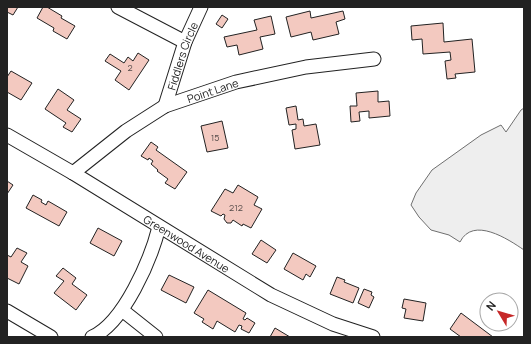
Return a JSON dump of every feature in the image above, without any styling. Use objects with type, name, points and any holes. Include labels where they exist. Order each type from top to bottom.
[{"type":"street","points":[[118,7],[185,42]]},
{"type":"street","name":"Fiddlers Circle","points":[[164,106],[185,42],[201,7]]},
{"type":"street","name":"Point Lane","points":[[72,173],[126,131],[164,106],[243,80],[306,67],[374,58]]},
{"type":"street","name":"Greenwood Avenue","points":[[7,135],[271,295],[333,324],[373,337]]},
{"type":"street","points":[[92,337],[108,326],[122,310],[143,272],[155,244],[159,227]]},
{"type":"street","points":[[122,310],[156,337]]},
{"type":"street","points":[[7,311],[51,337]]},
{"type":"shaded area","points":[[524,108],[524,250],[509,240],[491,232],[482,230],[473,231],[466,234],[460,242],[449,235],[431,230],[419,217],[411,205],[416,193],[432,170],[481,135],[501,125],[506,132]]},
{"type":"building","points":[[7,7],[18,7],[13,15],[7,12]]},
{"type":"building","points":[[43,7],[47,7],[62,16],[61,18],[75,26],[67,39],[53,31],[54,28],[37,18]]},
{"type":"building","points":[[310,11],[311,18],[343,11],[345,19],[336,22],[339,34],[313,40],[311,32],[291,37],[286,17]]},
{"type":"building","points":[[222,15],[228,19],[222,28],[216,24]]},
{"type":"building","points":[[271,16],[275,34],[260,37],[263,49],[239,55],[237,45],[227,47],[224,37],[257,30],[254,20]]},
{"type":"building","points":[[443,23],[444,42],[472,39],[475,72],[455,74],[456,78],[447,79],[445,61],[451,60],[450,52],[423,54],[422,39],[412,40],[411,26]]},
{"type":"building","points":[[138,53],[149,60],[129,90],[115,80],[121,71],[105,61],[110,54],[124,63],[128,57],[133,61]]},
{"type":"building","points":[[11,71],[32,83],[21,100],[7,92],[7,77]]},
{"type":"building","points":[[58,89],[74,100],[67,110],[81,119],[72,132],[63,127],[66,123],[45,109]]},
{"type":"building","points":[[378,91],[378,102],[389,101],[390,116],[369,118],[369,111],[359,112],[360,121],[351,122],[350,106],[357,106],[356,93]]},
{"type":"building","points":[[296,106],[298,120],[303,119],[304,126],[316,124],[320,145],[295,149],[292,130],[296,129],[296,124],[289,125],[286,108]]},
{"type":"building","points":[[222,121],[228,148],[207,152],[201,126]]},
{"type":"building","points":[[151,142],[158,147],[156,150],[187,172],[175,189],[165,183],[168,179],[157,171],[158,170],[151,164],[153,161],[149,158],[148,160],[141,156]]},
{"type":"building","points":[[7,181],[13,185],[7,194]]},
{"type":"building","points":[[238,185],[258,197],[254,205],[262,209],[251,228],[243,224],[242,226],[233,220],[231,223],[227,223],[224,219],[225,215],[223,214],[221,216],[211,211],[225,189],[233,193]]},
{"type":"building","points":[[33,195],[42,200],[41,202],[46,205],[48,201],[67,212],[59,226],[26,208]]},
{"type":"building","points":[[98,228],[122,241],[114,256],[90,243]]},
{"type":"building","points":[[261,240],[276,250],[267,263],[252,254]]},
{"type":"building","points":[[17,248],[27,253],[21,262],[28,266],[19,284],[7,278],[7,255],[11,257]]},
{"type":"building","points":[[293,253],[316,266],[310,277],[306,274],[303,280],[284,269]]},
{"type":"building","points":[[63,268],[76,278],[72,284],[87,295],[76,310],[54,293],[64,281],[56,276]]},
{"type":"building","points":[[169,275],[194,287],[186,303],[161,290]]},
{"type":"building","points":[[337,277],[345,280],[344,282],[359,288],[353,303],[330,294]]},
{"type":"building","points":[[364,289],[372,292],[371,295],[374,297],[369,308],[358,303]]},
{"type":"building","points":[[208,290],[246,313],[243,319],[245,320],[247,318],[255,323],[249,333],[241,329],[242,326],[239,325],[235,332],[217,321],[213,329],[202,322],[204,319],[194,313]]},
{"type":"building","points":[[404,299],[426,303],[423,321],[404,318],[406,309],[402,308]]},
{"type":"building","points":[[461,313],[479,326],[479,332],[486,332],[493,337],[461,337],[450,329]]},
{"type":"building","points":[[275,328],[290,337],[270,337]]}]
